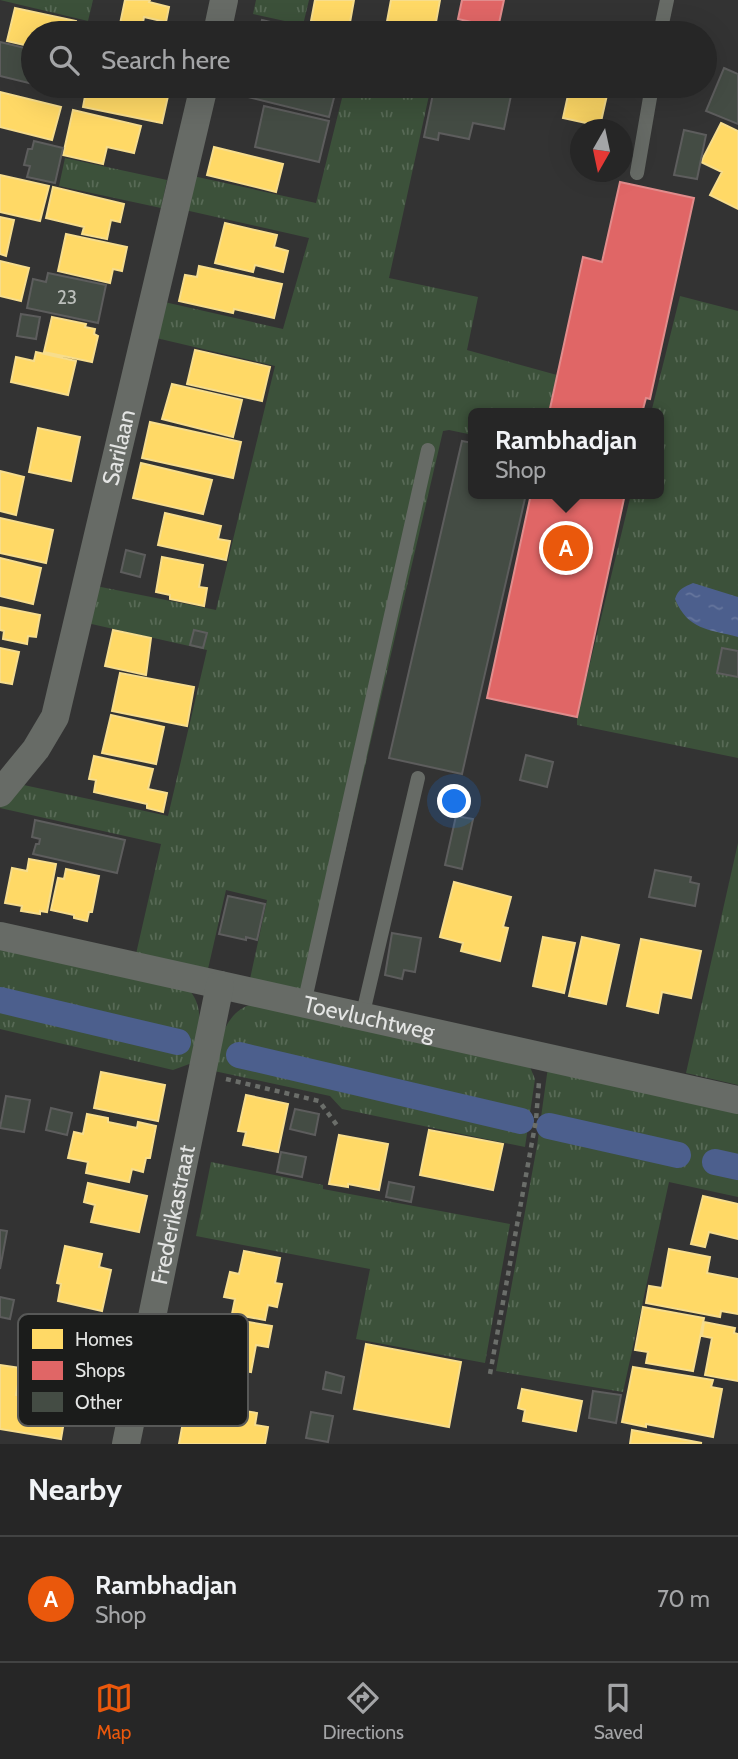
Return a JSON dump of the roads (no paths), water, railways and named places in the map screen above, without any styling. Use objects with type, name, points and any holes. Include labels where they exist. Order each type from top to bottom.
[{"type":"street","points":[[220,21],[225,0]]},
{"type":"street","name":"Sarilaan","points":[[0,793],[36,749],[55,717],[201,98]]},
{"type":"street","name":"Toevluchtweg","points":[[0,936],[738,1100]]},
{"type":"street","name":"Frederikastraat","points":[[153,1314],[219,985]]},
{"type":"street","name":"Frederikastraat","points":[[126,1444],[130,1426]]},
{"type":"lane","points":[[663,21],[667,0]]},
{"type":"lane","points":[[637,173],[650,98]]},
{"type":"lane","points":[[303,1004],[428,450]]},
{"type":"lane","points":[[362,1017],[418,778]]},
{"type":"water","points":[[693,583],[738,597],[738,637],[700,627],[686,617],[675,599],[684,587]]},
{"type":"waterway","points":[[0,1000],[178,1042]]},
{"type":"waterway","points":[[239,1055],[521,1121]]},
{"type":"waterway","points":[[549,1126],[678,1155]]},
{"type":"waterway","points":[[715,1162],[738,1167]]},
{"type":"place","name":"Rambhadjan","points":[[566,548]]}]
